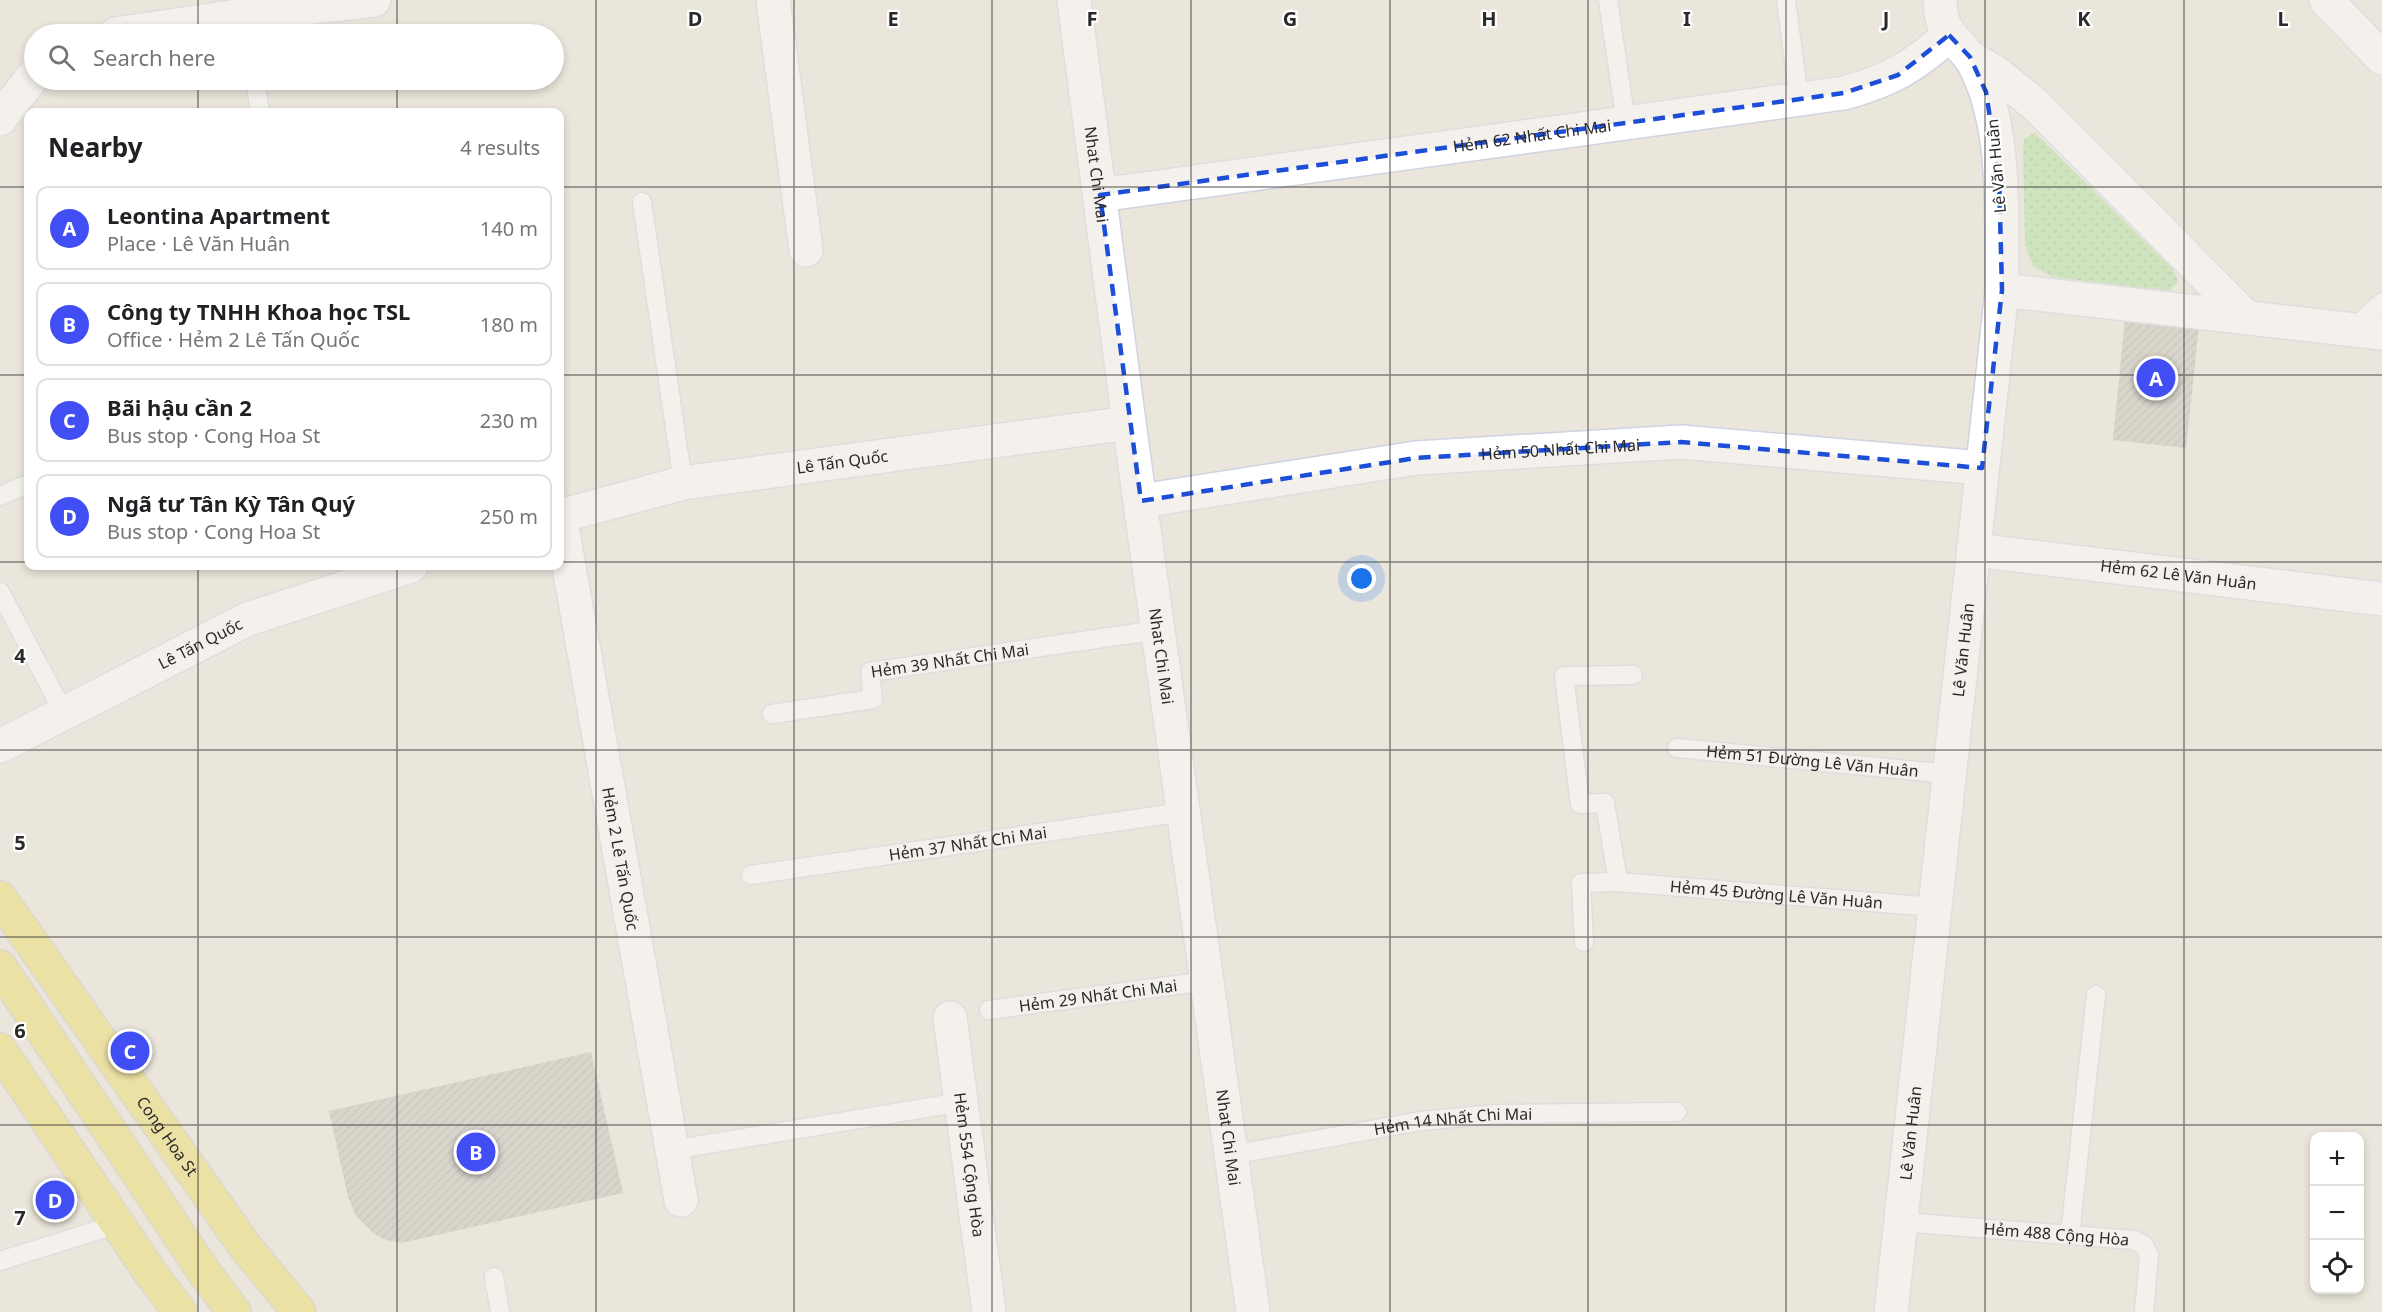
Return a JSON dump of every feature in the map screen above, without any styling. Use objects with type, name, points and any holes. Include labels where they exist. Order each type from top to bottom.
[{"type":"main road","name":"Cong Hoa St","points":[[0,898],[244,1245],[299,1312]]},
{"type":"main road","points":[[0,968],[204,1272],[234,1312]]},
{"type":"main road","points":[[0,1050],[180,1312]]},
{"type":"street","points":[[251,24],[374,0]]},
{"type":"street","points":[[773,0],[806,250]]},
{"type":"street","name":"Nhat Chi Mai","points":[[1074,0],[1129,423],[1253,1312]]},
{"type":"street","name":"Lê Văn Huân","points":[[1891,1312],[2002,290],[1999,176],[1996,140],[1986,92],[1940,16],[1940,0]]},
{"type":"street","points":[[2326,0],[2382,58]]},
{"type":"street","points":[[1959,46],[2038,106],[2245,316]]},
{"type":"street","name":"Hẻm 62 Nhất Chi Mai","points":[[1100,195],[1844,93],[1898,75],[1923,58],[1959,46]]},
{"type":"street","points":[[0,119],[24,88]]},
{"type":"street","points":[[2002,290],[2367,331]]},
{"type":"street","name":"Lê Tấn Quốc","points":[[564,515],[683,483],[1129,423]]},
{"type":"street","name":"Hẻm 50 Nhất Chi Mai","points":[[1141,501],[1416,458],[1681,442],[1982,468]]},
{"type":"street","name":"Hẻm 2 Lê Tấn Quốc","points":[[564,539],[681,1200]]},
{"type":"street","name":"Hẻm 62 Lê Văn Huân","points":[[1974,550],[2382,598]]},
{"type":"street","name":"Lê Tấn Quốc","points":[[0,746],[248,620],[399,570]]},
{"type":"street","name":"Hẻm 554 Cộng Hòa","points":[[950,1018],[988,1312]]},
{"type":"lane","points":[[1608,0],[1626,123]]},
{"type":"lane","points":[[1786,0],[1798,100]]},
{"type":"lane","points":[[257,90],[259,108]]},
{"type":"lane","points":[[642,202],[683,483]]},
{"type":"lane","points":[[2367,331],[2382,302]]},
{"type":"lane","points":[[0,496],[24,486]]},
{"type":"lane","points":[[0,592],[64,713]]},
{"type":"lane","name":"Hẻm 39 Nhất Chi Mai","points":[[772,714],[873,699],[870,672],[1158,630]]},
{"type":"lane","points":[[1618,882],[1605,803],[1580,804],[1564,676],[1633,675]]},
{"type":"lane","name":"Hẻm 51 Đường Lê Văn Huân","points":[[1677,748],[1949,774]]},
{"type":"lane","name":"Hẻm 37 Nhất Chi Mai","points":[[751,875],[1184,812]]},
{"type":"lane","name":"Hẻm 45 Đường Lê Văn Huân","points":[[1584,942],[1581,883],[1618,882],[1935,907]]},
{"type":"lane","name":"Hẻm 29 Nhất Chi Mai","points":[[989,1010],[1207,981]]},
{"type":"lane","points":[[2070,1235],[2096,995]]},
{"type":"lane","points":[[672,1150],[961,1102]]},
{"type":"lane","name":"Hẻm 14 Nhất Chi Mai","points":[[1231,1155],[1421,1121],[1495,1114],[1677,1112]]},
{"type":"lane","name":"Hẻm 488 Cộng Hòa","points":[[1901,1222],[2134,1240],[2144,1245],[2149,1255],[2144,1312]]},
{"type":"lane","points":[[0,1261],[118,1224]]},
{"type":"lane","points":[[494,1276],[500,1312]]},
{"type":"highlighted area","points":[[1949,35],[1970,57],[1986,92],[1999,176],[2002,290],[1982,468],[1681,442],[1416,458],[1141,501],[1100,195],[1844,93],[1898,75]]},
{"type":"green space","points":[[2035,133],[2173,269],[2178,281],[2170,291],[2053,277],[2033,266],[2025,245],[2023,149],[2024,139]]},
{"type":"building","points":[[2126,309],[2200,317],[2186,448],[2113,440]]},
{"type":"building","points":[[591,1052],[623,1193],[401,1243],[386,1240],[373,1233],[356,1216],[348,1197],[329,1111]]},
{"type":"place","name":"Leontina Apartment","points":[[2156,378]]},
{"type":"place","name":"Bãi hậu cần 2","points":[[130,1051]]},
{"type":"place","name":"Công ty TNHH Khoa học TSL","points":[[476,1152]]},
{"type":"place","name":"Ngã tư Tân Kỳ Tân Quý","points":[[55,1200]]}]
